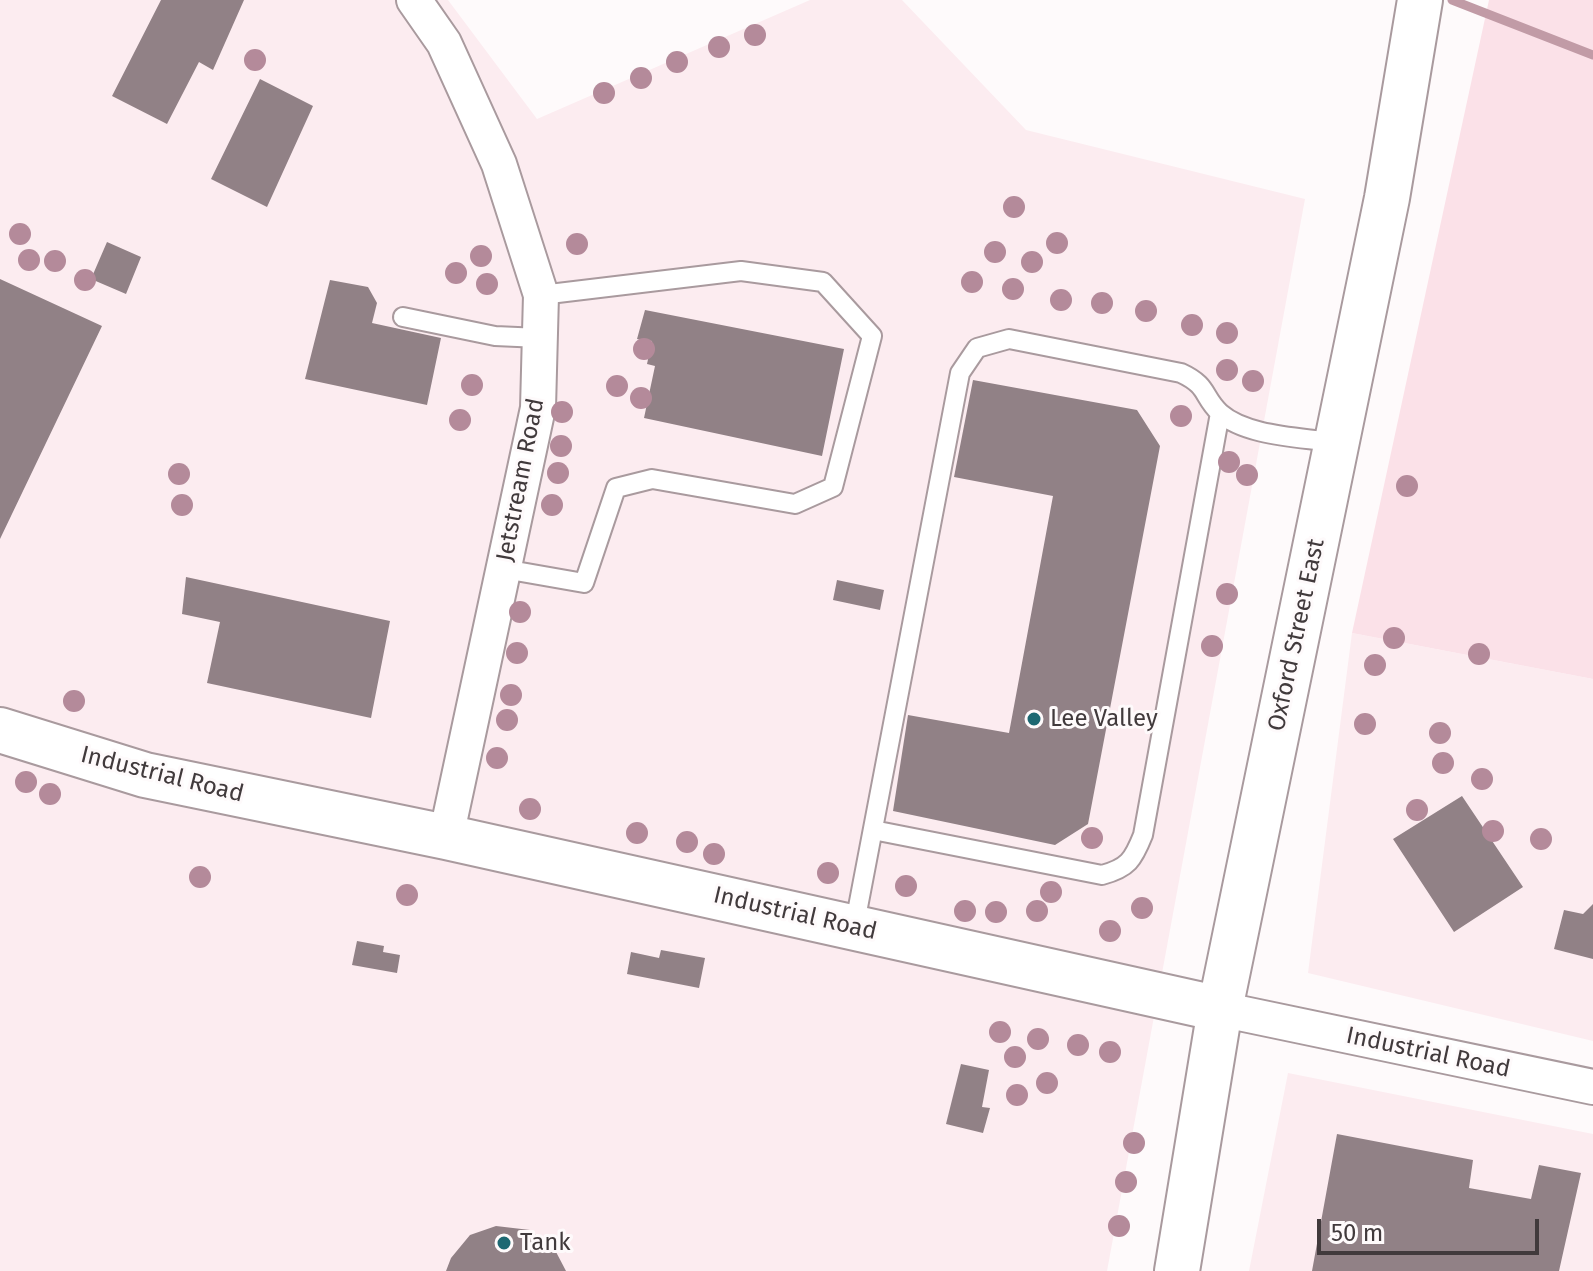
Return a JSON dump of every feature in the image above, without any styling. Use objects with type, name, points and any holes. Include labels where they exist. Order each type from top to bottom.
[{"type":"main road","name":"Oxford Street East","points":[[1177,1271],[1220,1009],[1387,198],[1420,0]]},
{"type":"main road","name":"Industrial Road","points":[[0,730],[145,775],[446,837],[1220,1009]]},
{"type":"street","name":"Jetstream Road","points":[[414,0],[444,43],[499,164],[541,295],[538,408],[446,837]]},
{"type":"street","name":"Industrial Road","points":[[1220,1009],[1593,1087]]},
{"type":"lane","points":[[504,569],[584,583],[616,488],[652,479],[795,504],[833,487],[872,336],[823,282],[741,271],[541,295]]},
{"type":"lane","points":[[403,317],[495,336],[540,338]]},
{"type":"lane","points":[[854,928],[960,373],[977,348],[1009,339],[1181,373],[1200,382],[1220,413],[1250,428],[1337,443]]},
{"type":"lane","points":[[873,830],[1102,875],[1123,869],[1136,852],[1143,835],[1220,413]]},
{"type":"shaded area","points":[[0,0],[448,0],[537,119],[810,0],[902,0],[1026,130],[1305,199],[1107,1271],[0,1271]]},
{"type":"shaded area","points":[[1489,0],[1593,0],[1593,679],[1352,633]]},
{"type":"shaded area","points":[[1352,633],[1593,679],[1593,1041],[1308,973]]},
{"type":"shaded area","points":[[1288,1073],[1593,1134],[1593,1271],[1249,1271]]},
{"type":"building","points":[[161,0],[244,0],[213,70],[199,62],[167,124],[112,96]]},
{"type":"building","points":[[260,79],[313,106],[267,207],[211,179]]},
{"type":"building","points":[[107,242],[141,257],[126,294],[91,279]]},
{"type":"building","points":[[0,279],[102,326],[0,539]]},
{"type":"building","points":[[330,280],[368,287],[377,303],[372,323],[441,338],[427,405],[305,379]]},
{"type":"building","points":[[645,310],[844,349],[822,456],[644,418],[655,366],[647,364],[652,341],[637,339]]},
{"type":"building","points":[[973,380],[1137,410],[1160,446],[1088,824],[1055,845],[893,811],[908,715],[1009,733],[1053,496],[954,477]]},
{"type":"building","points":[[186,577],[390,621],[371,718],[207,683],[220,622],[182,614]]},
{"type":"building","points":[[837,580],[884,590],[880,610],[833,600]]},
{"type":"building","points":[[1462,796],[1523,887],[1454,932],[1393,839]]},
{"type":"building","points":[[1593,904],[1593,959],[1554,949],[1564,910],[1583,914]]},
{"type":"building","points":[[357,941],[384,946],[383,952],[400,955],[397,973],[352,965]]},
{"type":"building","points":[[661,950],[705,958],[699,988],[627,974],[631,952],[659,958]]},
{"type":"building","points":[[961,1064],[989,1070],[982,1107],[990,1108],[983,1133],[946,1124]]},
{"type":"building","points":[[1337,1134],[1473,1160],[1469,1188],[1531,1199],[1539,1165],[1581,1173],[1559,1271],[1312,1271]]},
{"type":"building","name":"Tank","points":[[496,1226],[530,1230],[555,1250],[566,1271],[446,1271],[451,1258],[470,1235]]},
{"type":"waterway","points":[[1452,0],[1593,55]]},
{"type":"place","name":"Lee Valley","points":[[1034,719]]},
{"type":"place","name":"Tank","points":[[504,1243]]}]
